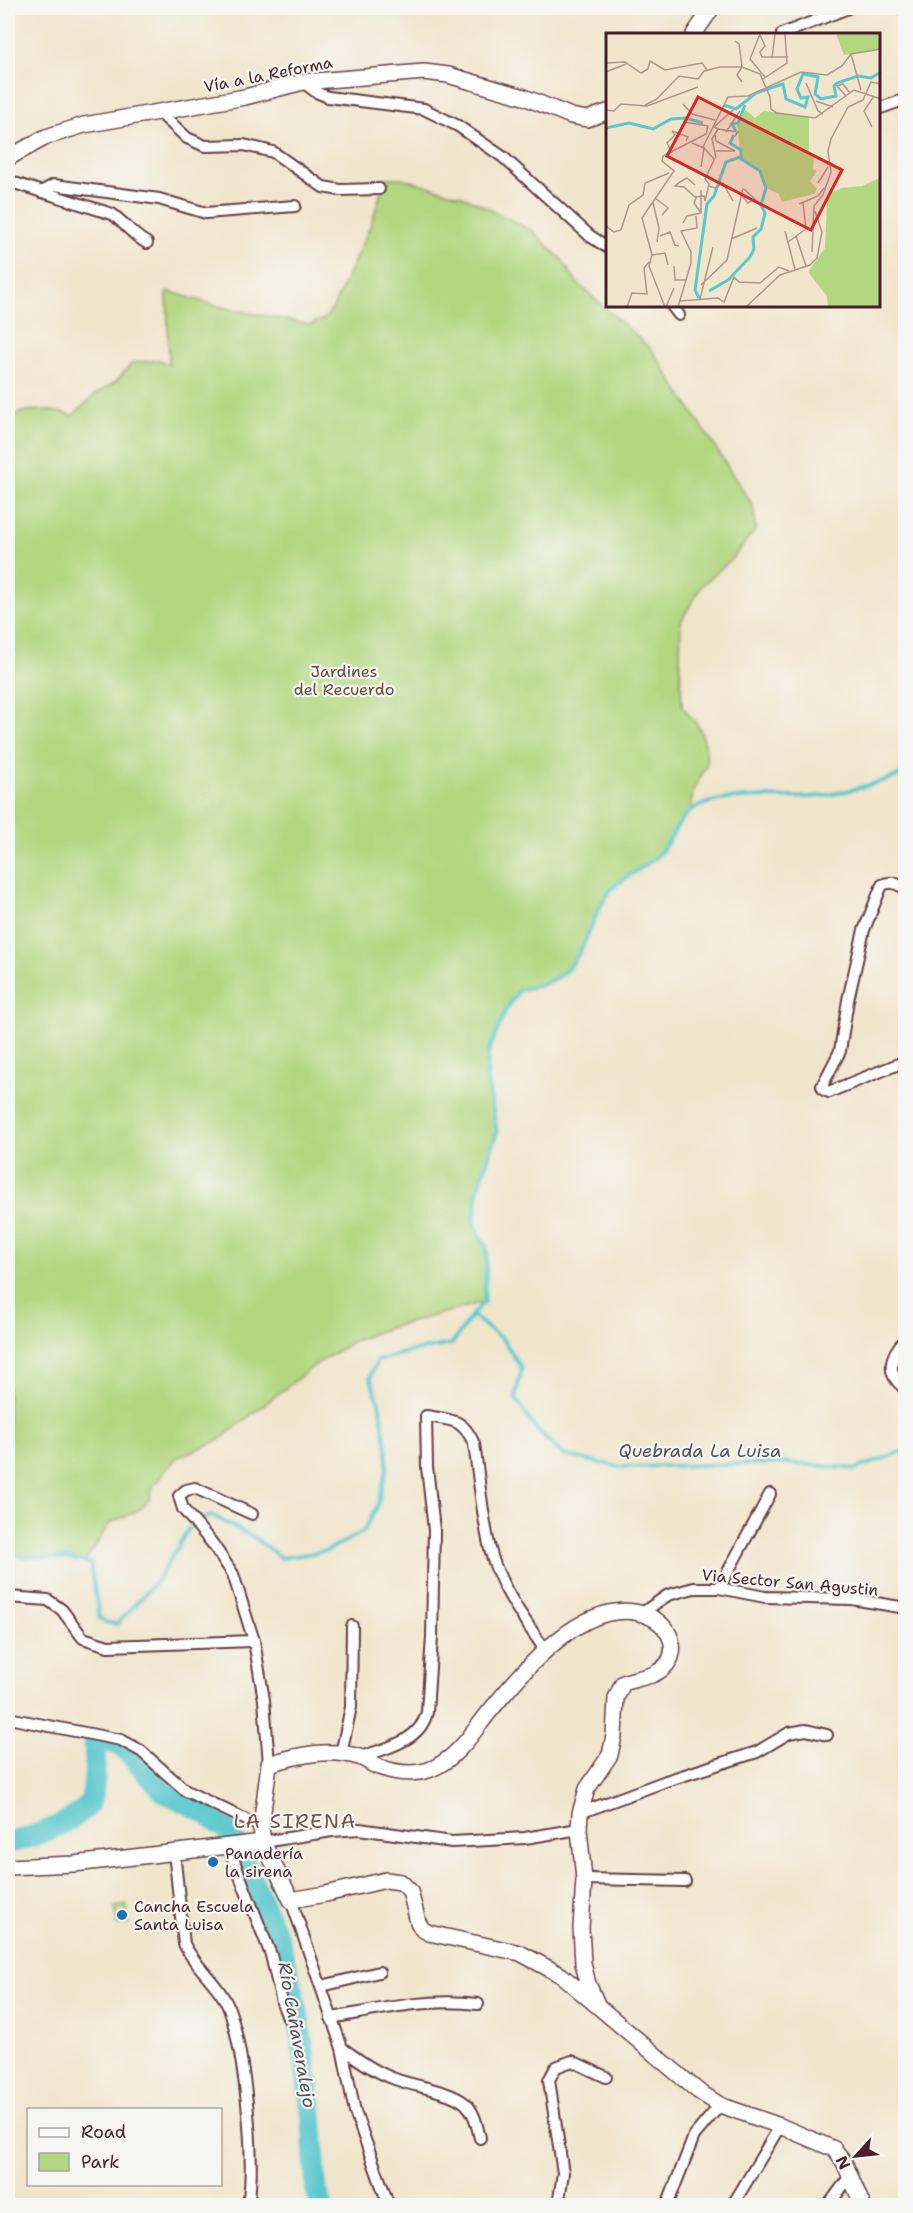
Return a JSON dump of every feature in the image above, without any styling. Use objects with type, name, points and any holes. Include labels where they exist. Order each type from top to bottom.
[{"type":"street","points":[[695,33],[712,8]]},
{"type":"street","points":[[785,33],[848,8]]},
{"type":"street","name":"Vía a la Reforma","points":[[8,158],[46,137],[84,125],[245,97],[303,82],[424,72],[448,75],[502,91],[571,116],[587,119],[606,112]]},
{"type":"street","points":[[303,82],[316,92],[328,97],[424,109],[458,126],[502,157],[590,236],[606,246]]},
{"type":"street","points":[[880,109],[906,99]]},
{"type":"street","points":[[160,113],[187,138],[205,146],[244,146],[273,153],[323,187],[340,190],[379,189]]},
{"type":"street","points":[[8,181],[112,214],[122,220],[135,237],[147,243]]},
{"type":"street","points":[[41,192],[54,185],[86,189],[159,199],[206,213],[295,206]]},
{"type":"street","points":[[906,889],[895,882],[888,881],[882,885],[864,930],[848,1000],[840,1051],[822,1086],[829,1092],[906,1061]]},
{"type":"street","points":[[906,1339],[892,1358],[891,1371],[897,1383],[906,1389]]},
{"type":"street","points":[[360,1757],[410,1738],[425,1722],[427,1712],[432,1637],[434,1530],[427,1467],[426,1416],[460,1422],[469,1432],[474,1444],[490,1550],[516,1605],[544,1650]]},
{"type":"street","points":[[252,1514],[195,1488],[186,1490],[179,1496],[183,1509],[212,1543],[233,1574],[254,1641],[264,1700],[269,1764],[258,1838]]},
{"type":"street","points":[[718,1588],[770,1494]]},
{"type":"street","name":"Via Sector San Agustin","points":[[642,1613],[668,1594],[694,1588],[718,1588],[765,1597],[852,1599],[906,1608]]},
{"type":"street","points":[[8,1597],[20,1596],[48,1600],[62,1610],[83,1638],[108,1647],[254,1641]]},
{"type":"street","points":[[269,1764],[305,1754],[327,1752],[360,1757],[378,1767],[402,1773],[424,1772],[444,1762],[465,1743],[497,1702],[544,1650],[587,1620],[603,1613],[642,1613],[659,1620],[670,1633],[673,1650],[665,1665],[654,1674],[637,1677],[623,1683],[616,1698],[614,1736],[610,1755],[587,1789],[580,1813],[579,1829],[584,1879],[581,1928],[583,1963],[588,1984],[597,2004]]},
{"type":"street","points":[[341,1754],[351,1707],[352,1626]]},
{"type":"street","points":[[8,1718],[121,1740],[141,1751],[186,1791],[258,1838],[291,1900],[322,1986],[342,2048],[355,2112],[389,2205]]},
{"type":"street","points":[[580,1813],[666,1781],[757,1752],[789,1733],[807,1730],[827,1735]]},
{"type":"street","points":[[8,1868],[74,1864],[224,1847],[258,1838],[359,1829],[452,1842],[525,1838],[579,1829]]},
{"type":"street","points":[[224,1847],[272,1955],[282,2002],[288,2018]]},
{"type":"street","points":[[174,1852],[184,1944],[189,1956],[225,2000],[235,2027],[252,2178],[247,2205]]},
{"type":"street","points":[[584,1879],[685,1881]]},
{"type":"street","points":[[291,1900],[386,1880],[401,1882],[410,1891],[422,1929],[429,1933],[520,1953],[561,1975],[690,2085],[720,2104],[834,2149],[844,2162],[863,2205]]},
{"type":"street","points":[[322,1986],[379,1972]]},
{"type":"street","points":[[331,2018],[423,2002],[450,2001],[478,2004]]},
{"type":"street","points":[[342,2048],[373,2069],[394,2079],[452,2096],[465,2104],[474,2115],[480,2138]]},
{"type":"street","points":[[558,2205],[563,2173],[549,2080],[556,2067],[572,2061],[606,2077]]},
{"type":"street","points":[[667,2205],[694,2136],[720,2104]]},
{"type":"street","points":[[732,2205],[780,2126]]},
{"type":"street","points":[[828,2205],[850,2176]]},
{"type":"green space","name":"Jardines del Recuerdo","points":[[385,178],[401,178],[463,196],[533,231],[562,260],[577,283],[653,351],[753,506],[756,529],[732,559],[702,585],[681,621],[682,706],[699,727],[705,743],[707,763],[693,792],[690,812],[679,824],[660,854],[612,889],[597,911],[584,943],[572,964],[558,978],[541,986],[519,990],[506,1010],[488,1053],[487,1079],[497,1132],[478,1189],[474,1221],[479,1238],[485,1243],[487,1253],[484,1302],[389,1328],[353,1341],[315,1365],[219,1440],[176,1458],[153,1486],[150,1498],[141,1509],[109,1524],[85,1562],[8,1555],[8,418],[15,414],[39,410],[72,416],[96,394],[117,381],[132,363],[160,360],[169,365],[167,291],[217,306],[310,325],[324,319],[333,308],[372,222]]},
{"type":"green space","name":"Cancha Escuela Santa Luisa","points":[[126,1905],[129,1923],[117,1925],[115,1907]]},
{"type":"waterway","points":[[202,1518],[213,1516],[255,1538],[281,1558],[326,1551],[363,1532],[377,1507],[387,1469],[387,1450],[379,1402],[370,1377],[377,1361],[407,1352],[452,1344],[484,1302],[487,1253],[485,1243],[480,1238],[474,1221],[478,1189],[497,1132],[487,1079],[488,1053],[506,1010],[519,990],[547,982],[566,970],[580,951],[600,906],[612,889],[659,854],[683,818],[700,806],[733,798],[822,796],[906,774]]},
{"type":"waterway","name":"Quebrada La Luisa","points":[[472,1315],[504,1341],[522,1369],[515,1397],[533,1426],[563,1455],[620,1467],[787,1463],[856,1469],[906,1450]]},
{"type":"waterway","points":[[8,1555],[70,1559],[90,1563],[99,1617],[104,1622],[117,1624],[159,1578],[189,1528]]},
{"type":"waterway","name":"Río Cañaveralejo","points":[[8,1843],[28,1838],[61,1824],[88,1805],[91,1800],[94,1776],[95,1745],[98,1742],[121,1745],[164,1792],[204,1812],[228,1831],[237,1845],[279,1941],[295,1998],[312,2116],[316,2189],[322,2206]]},
{"type":"place","name":"Panadería la sirena","points":[[213,1862]]},
{"type":"place","name":"Cancha Escuela Santa Luisa","points":[[122,1915]]},
{"type":"district","name":"LA SIRENA","points":[[295,1821]]}]
